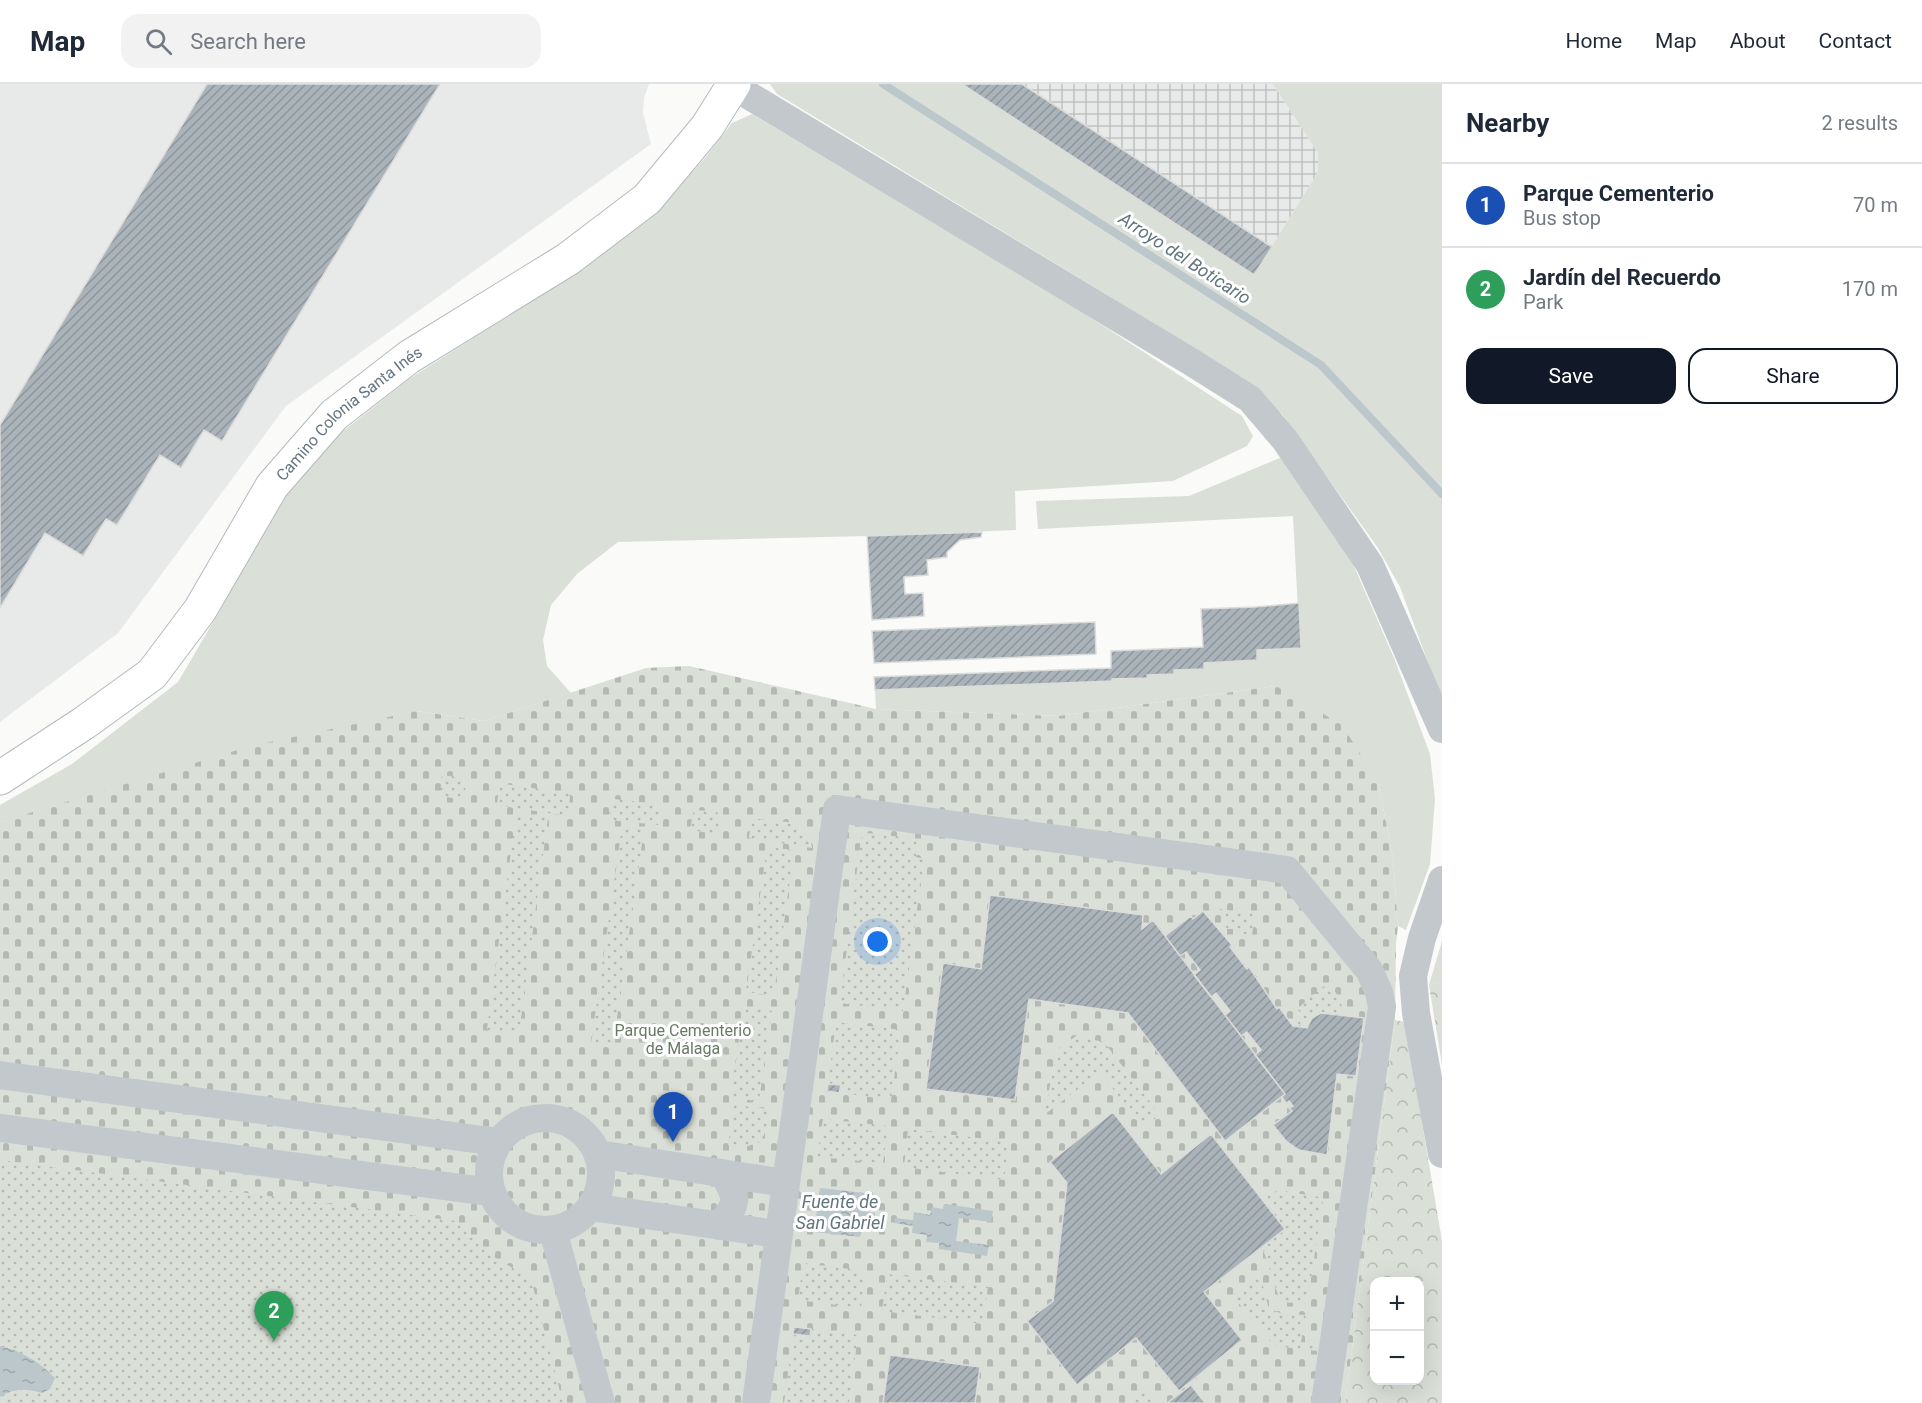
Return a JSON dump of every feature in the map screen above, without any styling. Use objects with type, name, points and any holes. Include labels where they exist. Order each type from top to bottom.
[{"type":"main road","name":"Camino Colonia Santa Inés","points":[[0,778],[84,723],[152,674],[200,610],[272,486],[334,415],[410,357],[568,259],[647,199],[707,127],[734,85]]},
{"type":"street","points":[[734,85],[1250,399],[1285,440],[1370,565],[1442,729]]},
{"type":"street","points":[[756,1403],[777,1234],[837,809],[1287,870],[1369,970],[1379,992],[1382,1007],[1325,1403]]},
{"type":"street","points":[[1442,880],[1422,938],[1413,976],[1416,1012],[1442,1154]]},
{"type":"street","points":[[1379,992],[1413,976]]},
{"type":"street","points":[[0,1075],[498,1142]]},
{"type":"street","points":[[548,1118],[569,1123],[587,1136],[598,1154],[601,1182],[591,1207],[574,1222],[553,1231],[527,1228],[519,1224],[505,1215],[491,1192],[488,1166],[498,1142],[520,1123],[548,1118]]},
{"type":"street","points":[[0,1128],[491,1192]]},
{"type":"street","points":[[598,1154],[785,1183]]},
{"type":"street","points":[[719,1226],[733,1210],[734,1193],[723,1173]]},
{"type":"street","points":[[591,1207],[777,1234]]},
{"type":"street","points":[[553,1231],[601,1403]]},
{"type":"shaded area","points":[[0,84],[649,84],[644,98],[643,113],[651,144],[286,406],[118,633],[0,722]]},
{"type":"shaded area","points":[[962,84],[1273,84],[1318,153],[1318,172],[1254,275]]},
{"type":"green space","points":[[770,84],[962,84],[1254,275],[1318,172],[1318,153],[1273,84],[1442,84],[1442,700],[1400,587],[1378,548],[1282,414],[1219,363],[777,94]]},
{"type":"green space","points":[[752,114],[1076,308],[1242,416],[1253,436],[1247,446],[1173,481],[1015,491],[1016,530],[618,542],[577,574],[551,605],[543,640],[547,666],[571,693],[484,721],[417,711],[0,822],[0,805],[72,764],[178,682],[223,605],[275,505],[327,444],[409,379],[583,268],[653,215],[705,158],[732,123]]},
{"type":"green space","points":[[1282,457],[1353,564],[1394,658],[1430,754],[1435,799],[1430,864],[1406,930],[1398,926],[1393,858],[1378,782],[1276,686],[1058,716],[876,709],[875,690],[1147,678],[1147,675],[1204,663],[1257,660],[1257,650],[1300,648],[1293,516],[1038,529],[1036,501],[1189,496]]},
{"type":"green space","name":"Parque Cementerio de Málaga","points":[[689,666],[876,709],[1058,716],[1276,686],[1342,725],[1378,782],[1393,858],[1398,926],[1395,1020],[1345,1403],[0,1403],[0,822],[251,746],[417,711],[484,721],[646,668]]},
{"type":"green space","points":[[442,775],[463,778],[466,782],[464,800],[440,796]]},
{"type":"green space","points":[[504,784],[567,793],[570,796],[568,816],[497,805],[499,787]]},
{"type":"green space","points":[[614,799],[656,804],[660,809],[658,825],[609,820],[610,802]]},
{"type":"green space","points":[[697,810],[717,812],[720,817],[717,834],[690,830],[693,813]]},
{"type":"green space","points":[[516,814],[548,818],[519,1033],[487,1029]]},
{"type":"green space","points":[[758,819],[797,823],[810,837],[812,848],[749,838],[752,824]]},
{"type":"green space","points":[[622,827],[644,830],[613,1045],[591,1043]]},
{"type":"green space","points":[[867,833],[918,839],[916,857],[924,859],[903,1011],[840,1003],[861,838]]},
{"type":"green space","points":[[767,847],[794,850],[774,996],[746,992]]},
{"type":"green space","points":[[1219,909],[1255,914],[1252,935],[1239,933],[1235,929],[1227,929]]},
{"type":"green space","points":[[1442,941],[1442,982],[1429,985]]},
{"type":"green space","points":[[1329,982],[1341,1001],[1342,1015],[1330,1013],[1317,1015],[1307,1028],[1301,1027],[1294,1018],[1300,1012],[1297,1009]]},
{"type":"green space","points":[[1442,982],[1442,1065],[1429,985]]},
{"type":"green space","points":[[744,1007],[772,1011],[759,1101],[730,1098]]},
{"type":"green space","points":[[1395,1020],[1405,1022],[1442,1241],[1442,1403],[1345,1403]]},
{"type":"green space","points":[[836,1022],[901,1030],[891,1100],[827,1091]]},
{"type":"green space","points":[[1076,1036],[1104,1042],[1160,1115],[1143,1128],[1100,1072],[1044,1115],[1057,1050]]},
{"type":"green space","points":[[734,1105],[769,1109],[766,1131],[760,1142],[745,1147],[728,1145]]},
{"type":"green space","points":[[823,1119],[888,1126],[883,1163],[817,1157]]},
{"type":"green space","points":[[908,1129],[1009,1142],[1004,1180],[904,1167]]},
{"type":"green space","points":[[0,1160],[456,1221],[494,1257],[531,1279],[563,1403],[0,1403]]},
{"type":"green space","points":[[1278,1190],[1319,1197],[1318,1200],[1323,1201],[1307,1304],[1282,1302],[1262,1246],[1262,1199]]},
{"type":"green space","points":[[803,1263],[866,1271],[861,1308],[798,1300]]},
{"type":"green space","points":[[887,1274],[988,1287],[983,1324],[882,1311]]},
{"type":"green space","points":[[1260,1275],[1269,1309],[1283,1314],[1306,1315],[1301,1342],[1322,1346],[1318,1351],[1274,1346],[1232,1295]]},
{"type":"green space","points":[[794,1327],[858,1335],[849,1403],[784,1403]]},
{"type":"green space","points":[[1142,1387],[1155,1403],[1126,1403]]},
{"type":"water","name":"Fuente de San Gabriel","points":[[820,1188],[865,1193],[863,1211],[875,1213],[875,1221],[862,1219],[860,1237],[814,1232]]},
{"type":"water","name":"Fuente de San Gabriel","points":[[944,1204],[993,1211],[991,1222],[959,1218],[956,1241],[989,1245],[987,1256],[939,1249],[939,1243],[926,1242],[927,1235],[912,1233],[913,1226],[894,1223],[895,1218],[913,1220],[914,1212],[930,1215],[932,1207],[943,1209]]},
{"type":"water","points":[[0,1346],[22,1354],[49,1372],[55,1378],[50,1389],[42,1393],[15,1390],[0,1397]]},
{"type":"building","points":[[207,84],[440,84],[222,441],[204,430],[181,468],[160,455],[117,525],[106,519],[83,556],[45,533],[0,608],[0,425]]},
{"type":"building","points":[[962,84],[1022,84],[1272,247],[1254,275]]},
{"type":"building","points":[[982,532],[981,537],[960,540],[947,552],[947,557],[927,560],[928,575],[904,577],[905,594],[923,593],[924,616],[872,620],[867,536]]},
{"type":"building","points":[[1299,603],[1301,648],[1257,650],[1257,660],[1204,663],[1204,669],[1174,670],[1174,674],[1147,675],[1148,678],[1112,679],[1112,681],[875,690],[874,677],[1111,668],[1111,651],[1203,647],[1201,609]]},
{"type":"building","points":[[1095,622],[1096,654],[874,663],[872,631]]},
{"type":"building","points":[[990,895],[1143,915],[1142,929],[1153,920],[1285,1094],[1225,1141],[1128,1013],[1029,999],[1015,1100],[926,1089],[943,963],[981,969]]},
{"type":"building","points":[[1203,911],[1232,945],[1230,947],[1247,969],[1249,967],[1277,1009],[1279,1007],[1293,1026],[1307,1028],[1312,1018],[1321,1013],[1364,1018],[1356,1076],[1337,1074],[1327,1155],[1299,1150],[1286,1141],[1273,1125],[1292,1111],[1289,1108],[1293,1106],[1289,1101],[1286,1103],[1282,1097],[1285,1094],[1255,1055],[1261,1050],[1247,1032],[1241,1036],[1225,1015],[1230,1011],[1216,993],[1211,997],[1194,975],[1200,970],[1186,952],[1180,956],[1165,936],[1191,916],[1193,919]]},
{"type":"building","points":[[828,1084],[841,1085],[839,1093],[827,1091]]},
{"type":"building","points":[[1113,1112],[1161,1174],[1211,1134],[1285,1229],[1204,1292],[1242,1340],[1179,1391],[1136,1338],[1077,1385],[1027,1321],[1053,1301],[1067,1183],[1050,1162]]},
{"type":"building","points":[[794,1327],[811,1329],[810,1336],[793,1334]]},
{"type":"building","points":[[890,1355],[980,1367],[975,1403],[883,1403]]},
{"type":"building","points":[[1191,1385],[1205,1403],[1167,1403]]},
{"type":"waterway","name":"Arroyo del Boticario","points":[[883,84],[1321,365],[1442,494]]},
{"type":"place","name":"Parque Cementerio","points":[[673,1142]]},
{"type":"place","name":"Jardín del Recuerdo","points":[[274,1341]]}]
